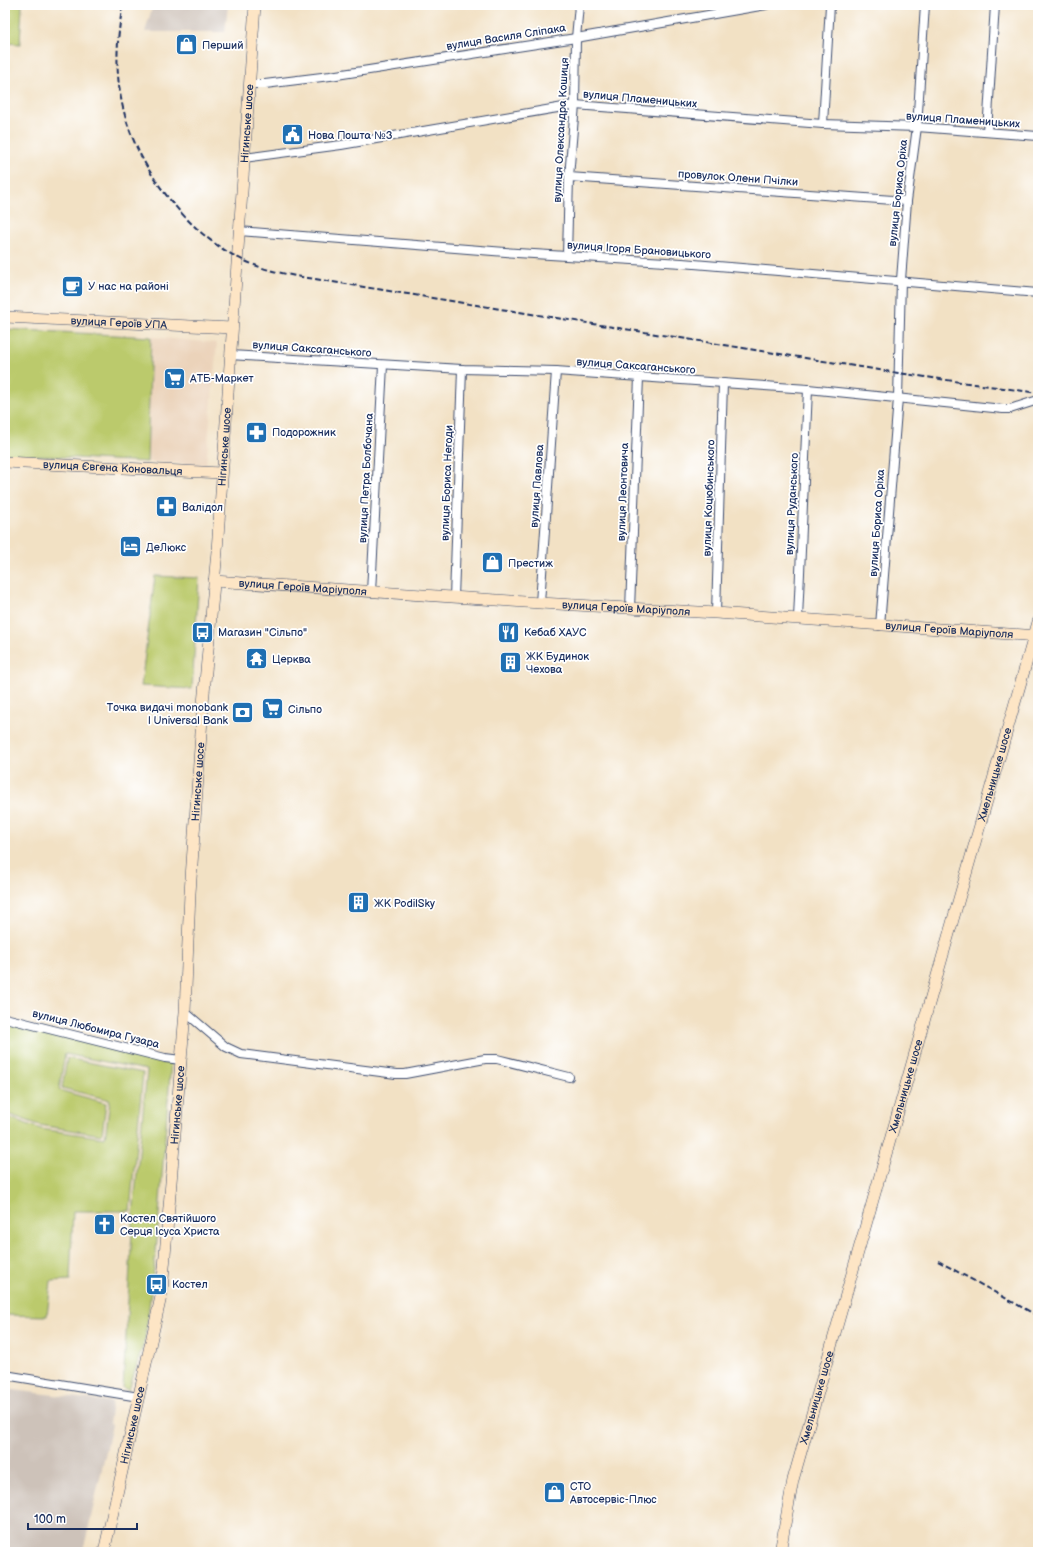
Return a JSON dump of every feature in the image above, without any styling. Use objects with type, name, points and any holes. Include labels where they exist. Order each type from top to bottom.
[{"type":"main road","name":"Нігинське шосе","points":[[104,1552],[162,1292],[185,1012],[190,893],[256,5]]},
{"type":"main road","name":"вулиця Героїв УПА","points":[[5,317],[232,328]]},
{"type":"main road","name":"вулиця Євгена Коновальця","points":[[5,462],[221,473]]},
{"type":"main road","name":"вулиця Героїв Маріуполя","points":[[214,581],[454,598],[716,613],[880,626],[1036,636]]},
{"type":"main road","name":"Хмельницьке шосе","points":[[780,1552],[793,1480],[1036,636],[1038,622]]},
{"type":"street","name":"вулиця Олександра Кошиця","points":[[567,256],[569,177],[575,105],[576,38],[579,5]]},
{"type":"street","name":"вулиця Василя Сліпака","points":[[249,84],[265,84],[330,76],[576,38],[766,5]]},
{"type":"street","points":[[823,124],[830,5]]},
{"type":"street","name":"вулиця Бориса Оріха","points":[[880,626],[898,398],[901,280],[907,200],[917,127],[925,5]]},
{"type":"street","points":[[987,132],[995,5]]},
{"type":"street","name":"вулиця Пламеницьких","points":[[244,158],[341,145],[575,105],[595,108],[823,124],[917,127],[1038,136]]},
{"type":"street","name":"провулок Олени Пчілки","points":[[569,177],[907,200]]},
{"type":"street","name":"вулиця Ігоря Брановицького","points":[[239,231],[567,256],[682,263],[901,280],[1038,293]]},
{"type":"street","name":"вулиця Саксаганського","points":[[230,355],[462,369],[556,371],[808,389],[1010,409],[1038,400]]},
{"type":"street","name":"вулиця Петра Болбочана","points":[[372,592],[383,365]]},
{"type":"street","name":"вулиця Бориса Негоди","points":[[454,598],[462,369]]},
{"type":"street","name":"вулиця Павлова","points":[[540,603],[556,371]]},
{"type":"street","name":"вулиця Леонтовича","points":[[630,609],[639,377]]},
{"type":"street","name":"вулиця Коцюбинського","points":[[716,613],[723,383]]},
{"type":"street","name":"вулиця Руданського","points":[[798,619],[808,389]]},
{"type":"street","points":[[185,1012],[226,1047],[241,1054],[396,1074],[405,1074],[485,1059],[497,1059],[569,1076]]},
{"type":"street","name":"вулиця Любомира Гузара","points":[[5,1018],[165,1058],[181,1060]]},
{"type":"street","points":[[5,1375],[139,1396]]},
{"type":"shaded area","points":[[153,5],[228,5],[225,32],[145,32]]},
{"type":"shaded area","points":[[151,337],[217,343],[206,465],[147,462]]},
{"type":"shaded area","points":[[5,1389],[112,1402],[109,1424],[112,1425],[83,1552],[5,1552]]},
{"type":"green space","points":[[5,5],[22,5],[20,44],[5,43]]},
{"type":"green space","points":[[5,329],[151,337],[147,462],[5,454]]},
{"type":"green space","points":[[155,576],[199,578],[192,689],[141,686]]},
{"type":"green space","points":[[5,1021],[171,1062],[156,1252],[145,1339],[129,1390],[123,1388],[133,1214],[147,1070],[65,1054],[59,1090],[106,1103],[102,1135],[39,1125],[5,1113]]},
{"type":"green space","points":[[67,1058],[143,1073],[130,1211],[73,1211],[70,1280],[51,1281],[47,1316],[5,1315],[5,1116],[41,1129],[105,1138],[110,1100],[62,1088]]},
{"type":"railway","points":[[123,5],[117,59],[119,85],[123,109],[141,156],[155,179],[179,211],[207,238],[240,259],[268,270],[296,276],[898,373],[1038,393]]},
{"type":"railway","points":[[938,1261],[1038,1316]]},
{"type":"place","name":"Перший","points":[[187,45]]},
{"type":"place","name":"Нова Пошта №3","points":[[293,135]]},
{"type":"place","name":"У нас на районі","points":[[72,286]]},
{"type":"place","name":"АТБ-Маркет","points":[[175,378]]},
{"type":"place","name":"Подорожник","points":[[256,432]]},
{"type":"place","name":"Валідол","points":[[166,507]]},
{"type":"place","name":"ДеЛюкс","points":[[130,547]]},
{"type":"place","name":"Престиж","points":[[492,563]]},
{"type":"place","name":"Магазин \"Сільпо\"","points":[[202,632]]},
{"type":"place","name":"Кебаб ХАУС","points":[[508,632]]},
{"type":"place","name":"Церква","points":[[257,659]]},
{"type":"place","name":"ЖК Будинок Чехова","points":[[510,662]]},
{"type":"place","name":"Сільпо","points":[[272,709]]},
{"type":"place","name":"Точка видачі monobank | Universal Bank","points":[[243,713]]},
{"type":"place","name":"ЖК PodilSky","points":[[359,903]]},
{"type":"place","name":"Костел Святійшого Серця Ісуса Христа","points":[[104,1224]]},
{"type":"place","name":"Костел","points":[[156,1284]]},
{"type":"place","name":"СТО Автосервіс-Плюс","points":[[554,1492]]}]
